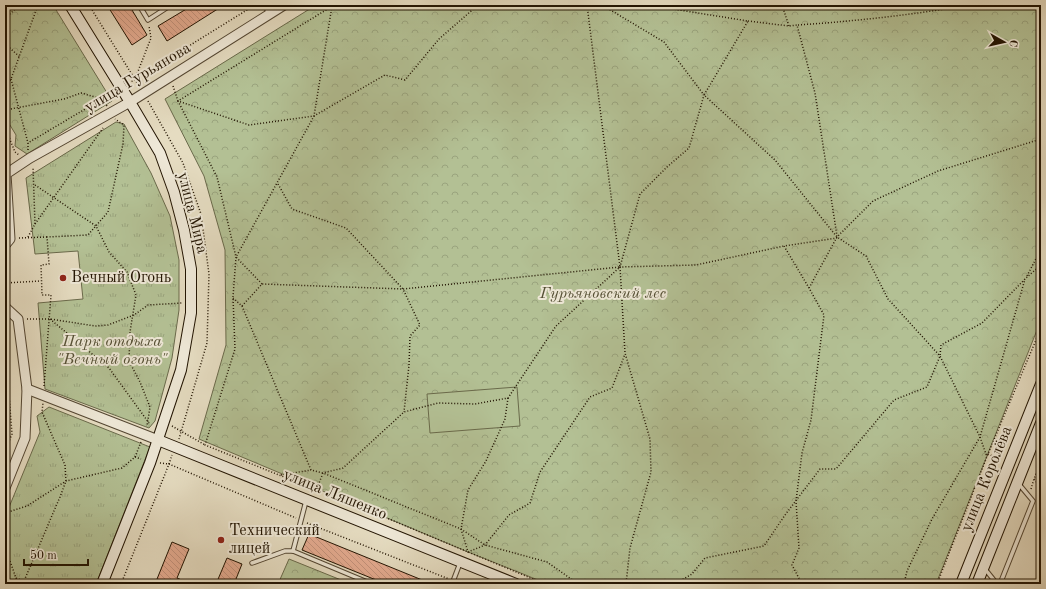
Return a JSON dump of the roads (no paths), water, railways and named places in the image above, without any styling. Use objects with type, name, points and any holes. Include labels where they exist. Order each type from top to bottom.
[{"type":"main road","name":"улица Мира","points":[[70,5],[130,102],[160,154],[174,192],[184,230],[191,269],[191,313],[181,370],[158,440],[102,584]]},
{"type":"main road","name":"улица Королёва","points":[[961,584],[1041,384]]},
{"type":"main road","name":"улица Королёва","points":[[977,584],[1041,423]]},
{"type":"main road","name":"улица Ляшенко","points":[[158,440],[516,584]]},
{"type":"street","name":"улица Гурьянова","points":[[6,174],[30,156],[112,113],[284,5]]},
{"type":"street","points":[[6,174],[7,242]]},
{"type":"street","points":[[5,488],[25,438],[27,389],[18,319],[6,307]]},
{"type":"street","name":"улица Ляшенко","points":[[27,389],[158,440]]},
{"type":"lane","points":[[139,5],[148,20],[171,5]]},
{"type":"lane","points":[[264,5],[270,14]]},
{"type":"lane","points":[[5,151],[6,174]]},
{"type":"lane","points":[[984,567],[999,584],[1033,501],[1017,482]]},
{"type":"lane","points":[[293,551],[306,500]]},
{"type":"lane","points":[[252,563],[285,551],[293,551],[372,584]]},
{"type":"lane","points":[[453,582],[460,562]]},
{"type":"place","name":"Вечный Огонь","points":[[63,278]]},
{"type":"place","name":"Технический лицей","points":[[221,540]]},
{"type":"park label","name":"Гурьяновский лес","points":[[603,294]]},
{"type":"park label","name":"Парк отдыха \"Вечный огонь\"","points":[[112,351]]}]
